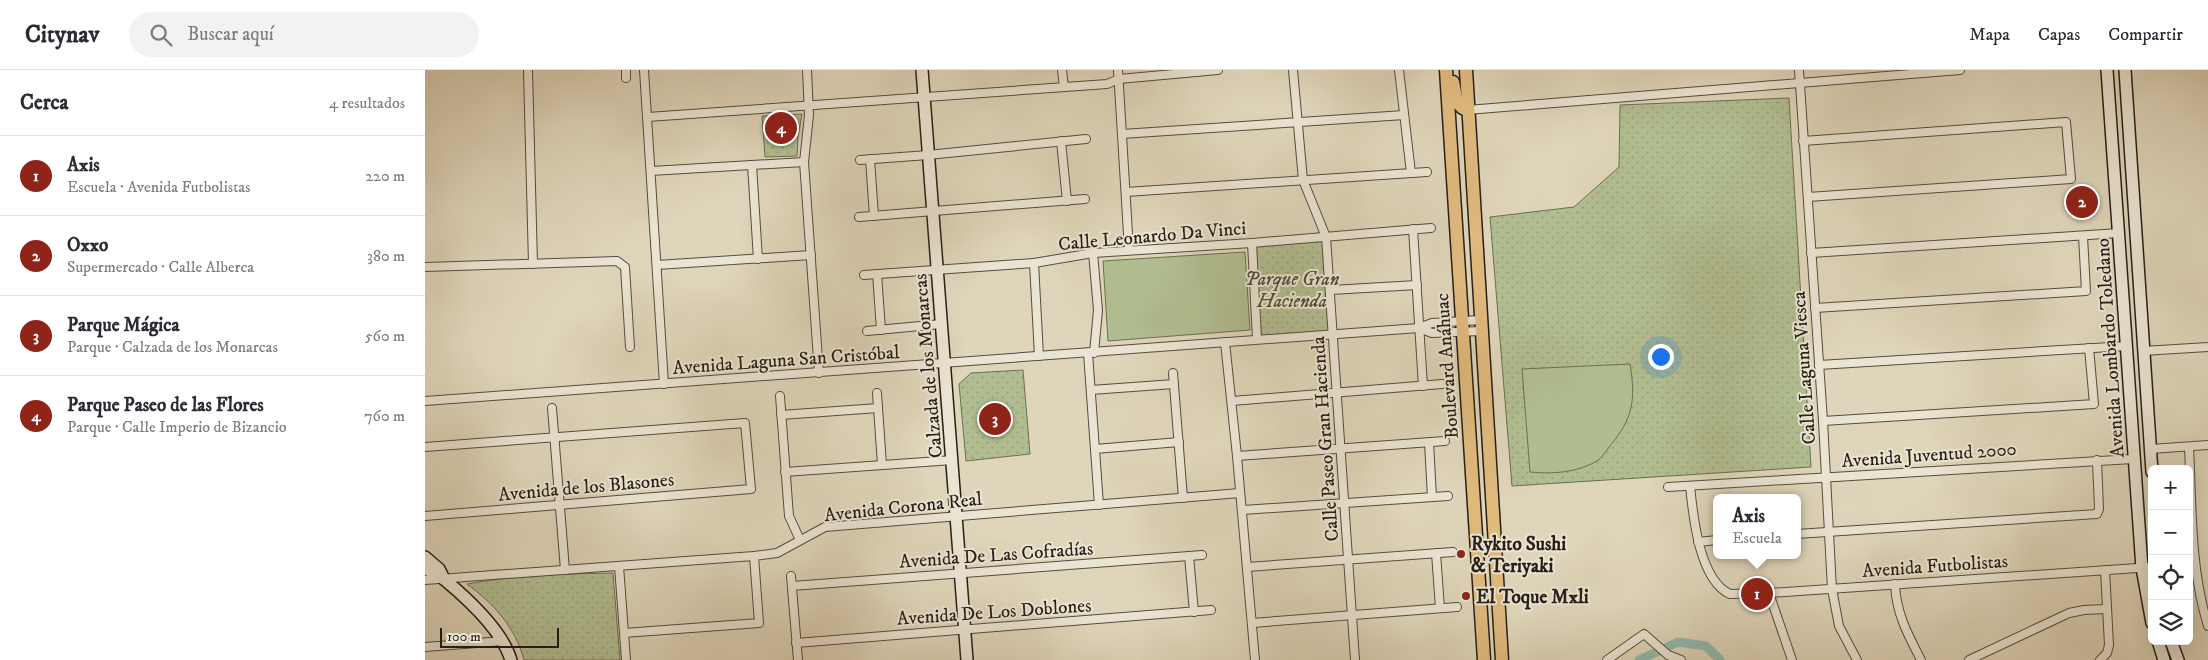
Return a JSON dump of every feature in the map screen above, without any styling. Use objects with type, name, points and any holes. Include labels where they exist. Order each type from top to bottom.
[{"type":"main road","name":"Calzada de los Monarcas","points":[[922,70],[967,660]]},
{"type":"main road","points":[[1448,70],[1458,104],[1461,108],[1467,110]]},
{"type":"main road","name":"Boulevard Anáhuac","points":[[1448,70],[1461,326],[1484,660]]},
{"type":"main road","name":"Boulevard Anáhuac","points":[[1466,70],[1467,110],[1503,660]]},
{"type":"main road","name":"Avenida Lombardo Toledano","points":[[2107,70],[2127,346],[2133,459],[2150,600]]},
{"type":"main road","name":"Avenida Lombardo Toledano","points":[[2125,70],[2152,465]]},
{"type":"main road","points":[[2119,236],[2127,275],[2133,280],[2139,281]]},
{"type":"main road","points":[[2125,317],[2135,323],[2143,351]]},
{"type":"main road","points":[[425,557],[439,569],[443,579]]},
{"type":"main road","points":[[425,568],[443,579],[496,629],[511,660]]},
{"type":"main road","points":[[2159,645],[2165,660]]},
{"type":"main road","points":[[2172,645],[2178,660]]},
{"type":"street","points":[[528,70],[533,264]]},
{"type":"street","points":[[644,70],[664,384]]},
{"type":"street","points":[[807,70],[809,106],[804,162],[819,373]]},
{"type":"street","points":[[1062,70],[1063,87]]},
{"type":"street","points":[[648,117],[1107,84],[1118,74],[1218,70]]},
{"type":"street","name":"Calle Paseo Gran Hacienda","points":[[1293,70],[1296,123],[1303,180],[1326,237],[1355,660]]},
{"type":"street","points":[[1399,70],[1411,173]]},
{"type":"street","name":"Calle Laguna Viesca","points":[[1799,70],[1823,421],[1832,589],[1839,626],[1857,660]]},
{"type":"street","points":[[1467,110],[1961,70]]},
{"type":"street","points":[[1118,74],[1129,250]]},
{"type":"street","points":[[1122,134],[1404,115]]},
{"type":"street","points":[[1803,141],[2066,122],[2071,179],[1808,197]]},
{"type":"street","points":[[860,160],[1087,139]]},
{"type":"street","points":[[1061,141],[1067,201]]},
{"type":"street","points":[[870,159],[874,216]]},
{"type":"street","points":[[651,171],[804,162]]},
{"type":"street","points":[[752,165],[758,259]]},
{"type":"street","points":[[1126,192],[1427,172]]},
{"type":"street","points":[[859,217],[1085,199]]},
{"type":"street","name":"Calle Leonardo Da Vinci","points":[[864,275],[1034,263],[1093,253],[1129,250],[1252,243],[1431,228]]},
{"type":"street","points":[[1413,229],[1423,386]]},
{"type":"street","points":[[1815,308],[2086,292],[2083,236]]},
{"type":"street","points":[[1811,253],[2083,236],[2119,236]]},
{"type":"street","points":[[1252,243],[1257,339]]},
{"type":"street","points":[[1093,253],[1097,310],[1091,353],[1091,390],[1099,505]]},
{"type":"street","points":[[657,265],[811,255]]},
{"type":"street","points":[[425,267],[617,261],[625,267],[630,347]]},
{"type":"street","points":[[1034,263],[1039,356]]},
{"type":"street","points":[[877,274],[881,330]]},
{"type":"street","points":[[1331,290],[1417,285]]},
{"type":"street","name":"Avenida Laguna San Cristóbal","points":[[425,401],[1419,328],[1432,323],[1461,326],[1481,325]]},
{"type":"street","points":[[867,330],[941,324]]},
{"type":"street","points":[[1225,342],[1243,510],[1255,660]]},
{"type":"street","points":[[1819,365],[2127,346]]},
{"type":"street","points":[[2143,351],[2208,347]]},
{"type":"street","points":[[1823,421],[2094,404],[2089,348]]},
{"type":"street","points":[[1173,373],[1183,498]]},
{"type":"street","points":[[1091,390],[1174,384]]},
{"type":"street","points":[[1232,401],[1442,384]]},
{"type":"street","points":[[877,393],[882,465]]},
{"type":"street","points":[[780,396],[789,516],[800,540]]},
{"type":"street","points":[[552,408],[565,570]]},
{"type":"street","points":[[781,415],[878,408]]},
{"type":"street","name":"Avenida de los Blasones","points":[[425,516],[751,489],[745,423],[554,438]]},
{"type":"street","points":[[425,447],[554,438]]},
{"type":"street","points":[[1237,456],[1445,441]]},
{"type":"street","points":[[1095,449],[1179,442]]},
{"type":"street","points":[[1429,442],[1432,497]]},
{"type":"street","points":[[2189,446],[2195,562],[2208,626]]},
{"type":"street","points":[[2151,450],[2208,446]]},
{"type":"street","name":"Avenida Juventud 2000","points":[[1668,487],[2133,459]]},
{"type":"street","points":[[785,472],[953,460]]},
{"type":"street","points":[[1801,534],[2086,516],[2098,513],[2099,509],[2097,460]]},
{"type":"street","points":[[1690,486],[1698,542],[1713,540]]},
{"type":"street","name":"Avenida Corona Real","points":[[425,580],[754,556],[777,553],[825,527],[1240,493]]},
{"type":"street","points":[[1243,510],[1447,496]]},
{"type":"street","name":"Avenida Futbolistas","points":[[1698,542],[1709,568],[1722,589],[1729,594],[2147,568]]},
{"type":"street","points":[[1247,567],[1453,552]]},
{"type":"street","points":[[1436,553],[1440,608]]},
{"type":"street","name":"Avenida De Las Cofradías","points":[[792,586],[1202,555]]},
{"type":"street","points":[[624,633],[759,622],[754,556]]},
{"type":"street","points":[[1189,556],[1194,612]]},
{"type":"street","points":[[619,566],[626,660]]},
{"type":"street","points":[[2100,660],[2107,653],[2109,645],[2105,570]]},
{"type":"street","points":[[791,576],[798,660]]},
{"type":"street","points":[[1895,584],[1895,598],[1901,619],[1921,660]]},
{"type":"street","points":[[1769,593],[1792,660]]},
{"type":"street","points":[[1252,623],[1457,607]]},
{"type":"street","points":[[1969,660],[2069,613],[2106,609]]},
{"type":"street","name":"Avenida De Los Doblones","points":[[796,643],[1211,610]]},
{"type":"street","points":[[1607,660],[1644,634],[1668,655],[1681,660]]},
{"type":"street","points":[[425,647],[503,641]]},
{"type":"green space","points":[[1789,98],[1811,467],[1512,486],[1490,217],[1574,207],[1619,167],[1620,105]]},
{"type":"green space","points":[[802,114],[797,156],[765,157],[762,116]]},
{"type":"green space","name":"Parque Gran Hacienda","points":[[1323,240],[1330,331],[1261,336],[1254,247]]},
{"type":"green space","points":[[1245,252],[1250,330],[1108,341],[1103,261]]},
{"type":"green space","points":[[1630,364],[1633,388],[1631,408],[1618,436],[1601,458],[1589,465],[1573,470],[1556,473],[1530,472],[1522,369]]},
{"type":"green space","points":[[1023,370],[1030,454],[966,461],[959,384],[971,373]]},
{"type":"green space","points":[[613,573],[620,660],[524,660],[515,637],[502,617],[486,599],[467,584],[522,577]]},
{"type":"waterway","points":[[1639,660],[1678,642],[1706,646],[1720,660]]},
{"type":"place","name":"Parque Paseo de las Flores","points":[[781,128]]},
{"type":"place","name":"Oxxo","points":[[2082,202]]},
{"type":"place","name":"Parque Mágica","points":[[995,419]]},
{"type":"place","name":"Rykito Sushi & Teriyaki","points":[[1461,554]]},
{"type":"place","name":"Axis","points":[[1757,594]]},
{"type":"place","name":"El Toque Mxli","points":[[1466,596]]}]
